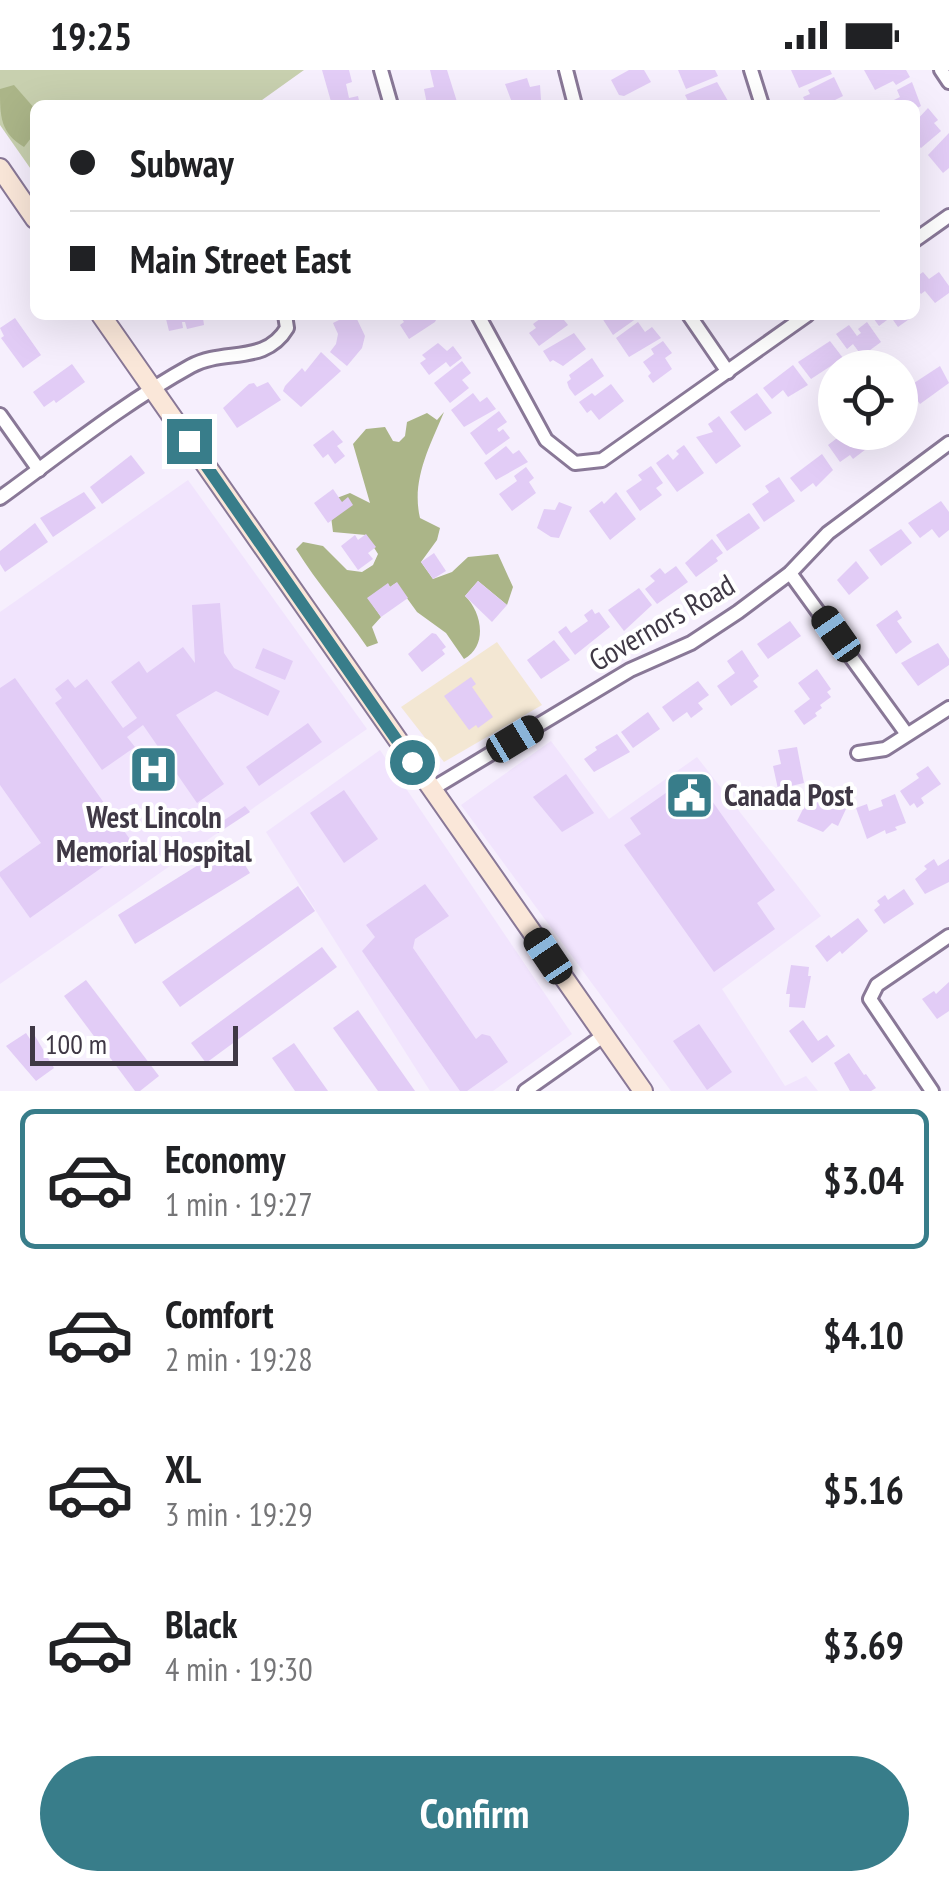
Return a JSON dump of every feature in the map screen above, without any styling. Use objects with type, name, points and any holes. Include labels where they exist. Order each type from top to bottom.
[{"type":"main road","points":[[0,168],[30,212]]},
{"type":"main road","points":[[104,320],[643,1091]]},
{"type":"street","points":[[381,70],[390,100]]},
{"type":"street","points":[[566,70],[574,100]]},
{"type":"street","points":[[751,70],[760,100]]},
{"type":"street","points":[[942,70],[949,82]]},
{"type":"street","points":[[920,236],[949,216]]},
{"type":"street","points":[[0,498],[193,364],[266,350],[279,342],[287,328],[286,320]]},
{"type":"street","points":[[481,320],[546,440],[575,463],[602,460],[800,320]]},
{"type":"street","points":[[692,320],[728,372]]},
{"type":"street","points":[[0,415],[40,470]]},
{"type":"street","name":"Governors Road","points":[[432,789],[630,670],[691,643],[790,573],[828,533],[949,443]]},
{"type":"street","points":[[790,573],[906,734]]},
{"type":"street","points":[[858,753],[884,748],[949,708]]},
{"type":"street","points":[[932,1091],[870,1000],[878,985],[949,936]]},
{"type":"street","points":[[525,1091],[603,1036]]},
{"type":"shaded area","name":"West Lincoln Memorial Hospital","points":[[188,480],[367,729],[0,984],[0,612]]},
{"type":"shaded area","points":[[497,642],[542,705],[444,762],[401,707]]},
{"type":"shaded area","points":[[551,741],[609,819],[697,757],[821,916],[722,989],[785,1086],[806,1076],[818,1091],[671,1091],[461,805]]},
{"type":"shaded area","points":[[380,750],[572,1034],[493,1091],[430,1091],[266,832]]},
{"type":"green space","points":[[0,70],[304,70],[262,100],[30,100],[30,168],[0,125]]},
{"type":"green space","points":[[14,85],[30,103],[30,139],[24,147],[6,130],[0,89]]},
{"type":"green space","points":[[444,412],[428,450],[418,490],[420,518],[440,528],[437,540],[421,562],[433,579],[452,572],[468,557],[498,554],[513,587],[507,605],[478,581],[465,596],[475,610],[480,637],[464,659],[446,633],[417,612],[396,583],[368,598],[381,617],[372,627],[378,643],[367,647],[296,549],[303,542],[323,546],[347,570],[362,572],[373,565],[378,554],[366,535],[333,532],[329,501],[350,493],[370,503],[353,444],[366,429],[385,427],[393,441],[399,442],[405,436],[407,422],[427,413],[437,420]]},
{"type":"building","points":[[322,70],[349,70],[349,98],[358,96],[359,100],[331,100]]},
{"type":"building","points":[[430,70],[447,70],[456,100],[426,100],[424,89],[434,87]]},
{"type":"building","points":[[629,70],[644,70],[651,82],[619,95],[611,80]]},
{"type":"building","points":[[678,70],[715,70],[718,76],[686,89]]},
{"type":"building","points":[[791,70],[830,70],[832,74],[799,88]]},
{"type":"building","points":[[864,70],[906,70],[910,77],[875,90]]},
{"type":"building","points":[[834,77],[843,96],[835,100],[804,100],[803,97],[810,94],[808,90]]},
{"type":"building","points":[[527,78],[530,87],[540,85],[541,100],[511,100],[505,84]]},
{"type":"building","points":[[717,82],[727,100],[688,100],[685,95]]},
{"type":"building","points":[[912,82],[919,100],[894,100],[900,97],[897,90]]},
{"type":"building","points":[[928,108],[941,131],[921,148],[920,147],[920,117]]},
{"type":"building","points":[[949,133],[949,168],[943,173],[928,155]]},
{"type":"building","points":[[923,272],[929,279],[939,272],[949,286],[949,293],[935,303],[925,291],[921,294]]},
{"type":"building","points":[[15,318],[41,355],[23,368],[1,338],[4,336],[0,328]]},
{"type":"building","points":[[166,320],[203,320],[204,325],[187,329],[182,322],[183,328],[169,331]]},
{"type":"building","points":[[357,320],[365,336],[362,348],[347,366],[330,352],[338,334],[333,323]]},
{"type":"building","points":[[436,320],[409,339],[400,325]]},
{"type":"building","points":[[538,320],[564,320],[568,325],[539,346],[529,333],[536,328],[533,324]]},
{"type":"building","points":[[603,320],[634,320],[613,335]]},
{"type":"building","points":[[638,322],[645,332],[652,327],[661,338],[629,357],[616,338]]},
{"type":"building","points":[[867,322],[881,342],[870,350],[858,350],[853,344],[847,349],[836,334],[849,325],[857,336],[861,333],[858,329]]},
{"type":"building","points":[[574,333],[586,349],[563,366],[550,362],[543,351]]},
{"type":"building","points":[[663,341],[672,353],[665,358],[672,369],[653,383],[643,362],[654,354],[651,349]]},
{"type":"building","points":[[830,341],[837,350],[818,350],[818,374],[811,379],[798,362]]},
{"type":"building","points":[[438,343],[447,351],[453,346],[462,358],[450,367],[446,362],[429,375],[420,363],[426,359],[422,355]]},
{"type":"building","points":[[321,352],[341,371],[301,407],[283,391]]},
{"type":"building","points":[[592,358],[604,376],[575,396],[567,382],[571,379],[569,375]]},
{"type":"building","points":[[462,361],[471,373],[462,380],[469,388],[450,403],[434,383]]},
{"type":"building","points":[[72,364],[85,382],[44,407],[33,392]]},
{"type":"building","points":[[793,365],[808,385],[788,397],[783,390],[772,399],[763,388]]},
{"type":"building","points":[[940,366],[949,383],[920,404],[918,380]]},
{"type":"building","points":[[268,382],[281,400],[237,428],[223,408],[249,384],[257,387]]},
{"type":"building","points":[[611,384],[624,401],[599,420],[579,402]]},
{"type":"building","points":[[473,393],[480,402],[487,397],[496,409],[464,427],[451,410]]},
{"type":"building","points":[[757,393],[772,413],[745,431],[730,412]]},
{"type":"building","points":[[499,411],[507,422],[497,429],[503,429],[510,438],[486,455],[470,433]]},
{"type":"building","points":[[719,416],[741,446],[716,464],[696,437],[713,432],[708,424]]},
{"type":"building","points":[[333,430],[343,442],[337,446],[345,456],[335,464],[328,454],[323,458],[313,445]]},
{"type":"building","points":[[684,445],[704,473],[677,492],[656,463],[668,454],[673,460]]},
{"type":"building","points":[[506,446],[513,454],[519,450],[528,462],[496,480],[484,463]]},
{"type":"building","points":[[832,450],[865,450],[853,459],[850,455],[840,462]]},
{"type":"building","points":[[822,454],[833,470],[816,487],[813,483],[801,492],[790,478]]},
{"type":"building","points":[[131,455],[145,473],[102,504],[90,487]]},
{"type":"building","points":[[651,466],[663,483],[656,488],[662,495],[640,511],[626,491],[642,480],[638,475]]},
{"type":"building","points":[[526,467],[534,478],[529,482],[536,493],[512,511],[499,494],[517,481],[514,476]]},
{"type":"building","points":[[779,477],[795,501],[764,522],[752,504],[769,492],[765,486]]},
{"type":"building","points":[[333,489],[342,502],[348,497],[353,505],[328,523],[314,503]]},
{"type":"building","points":[[84,492],[96,508],[53,537],[40,518]]},
{"type":"building","points":[[616,492],[636,519],[610,540],[589,511]]},
{"type":"building","points":[[941,501],[949,512],[949,530],[939,538],[932,529],[920,538],[908,523]]},
{"type":"building","points":[[559,502],[572,507],[559,538],[537,528],[544,509],[555,510]]},
{"type":"building","points":[[749,513],[760,528],[727,551],[716,535]]},
{"type":"building","points":[[35,523],[48,542],[5,572],[0,564],[0,551]]},
{"type":"building","points":[[901,529],[912,543],[881,566],[869,550]]},
{"type":"building","points":[[366,534],[376,547],[368,553],[373,559],[358,570],[341,546],[355,535],[358,540]]},
{"type":"building","points":[[712,539],[723,553],[696,577],[685,563]]},
{"type":"building","points":[[434,553],[446,571],[433,579],[421,562]]},
{"type":"building","points":[[856,561],[869,578],[849,595],[837,580]]},
{"type":"building","points":[[676,566],[688,582],[657,604],[645,589],[655,581],[650,576],[660,568],[665,574]]},
{"type":"building","points":[[478,581],[507,605],[492,622],[465,596]]},
{"type":"building","points":[[397,582],[408,598],[381,617],[367,598],[388,583],[390,587]]},
{"type":"building","points":[[639,588],[652,605],[624,631],[608,610]]},
{"type":"building","points":[[220,603],[224,653],[234,668],[280,691],[268,716],[216,691],[176,715],[224,784],[197,803],[143,725],[127,737],[135,747],[102,770],[55,703],[62,698],[55,689],[68,679],[75,688],[87,679],[123,728],[137,718],[111,682],[139,661],[147,673],[183,647],[195,663],[192,605]]},
{"type":"building","points":[[592,609],[610,627],[575,655],[558,632],[566,626],[571,633],[588,621],[584,615]]},
{"type":"building","points":[[897,610],[902,618],[897,621],[912,642],[896,654],[876,625]]},
{"type":"building","points":[[790,621],[801,636],[768,659],[757,644]]},
{"type":"building","points":[[432,633],[446,647],[442,650],[445,654],[422,672],[408,654]]},
{"type":"building","points":[[554,640],[570,660],[541,679],[527,660]]},
{"type":"building","points":[[938,643],[949,665],[918,686],[901,663]]},
{"type":"building","points":[[263,648],[293,661],[285,680],[255,668]]},
{"type":"building","points":[[742,650],[759,676],[753,681],[758,687],[731,706],[717,686],[735,673],[727,661]]},
{"type":"building","points":[[817,669],[831,689],[827,692],[831,697],[820,705],[817,716],[804,725],[794,711],[810,699],[798,683]]},
{"type":"building","points":[[471,677],[476,684],[472,687],[493,717],[469,730],[444,696]]},
{"type":"building","points":[[15,678],[134,845],[30,918],[0,876],[0,872],[41,843],[0,785],[0,688]]},
{"type":"building","points":[[698,681],[709,695],[698,703],[703,709],[691,718],[687,712],[673,722],[662,707]]},
{"type":"building","points":[[648,712],[660,729],[633,748],[621,732]]},
{"type":"building","points":[[308,723],[322,742],[259,786],[246,767]]},
{"type":"building","points":[[617,734],[630,752],[594,772],[584,759]]},
{"type":"building","points":[[797,747],[804,783],[778,789],[773,766],[781,764],[778,750]]},
{"type":"building","points":[[928,766],[941,784],[921,798],[924,803],[917,808],[914,803],[910,806],[900,791]]},
{"type":"building","points":[[566,774],[594,813],[562,832],[533,797]]},
{"type":"building","points":[[693,774],[775,890],[757,903],[775,929],[714,972],[624,845],[641,834],[630,818]]},
{"type":"building","points":[[344,790],[378,839],[344,863],[310,813]]},
{"type":"building","points":[[895,794],[906,823],[895,827],[897,830],[886,834],[885,830],[867,839],[856,808],[867,804],[869,811],[883,806],[881,800]]},
{"type":"building","points":[[812,796],[828,806],[831,801],[846,809],[838,826],[832,823],[823,832],[797,821]]},
{"type":"building","points":[[245,806],[250,812],[218,833],[214,827]]},
{"type":"building","points":[[232,844],[250,873],[135,944],[118,915]]},
{"type":"building","points":[[934,859],[938,866],[949,859],[949,882],[925,894],[915,879]]},
{"type":"building","points":[[425,884],[449,916],[415,939],[413,948],[476,1039],[482,1034],[490,1036],[508,1062],[467,1091],[460,1091],[362,951],[375,937],[366,925]]},
{"type":"building","points":[[298,886],[315,911],[180,1007],[162,982]]},
{"type":"building","points":[[904,889],[914,904],[884,924],[874,910],[880,905],[877,901],[885,895],[888,900]]},
{"type":"building","points":[[858,918],[868,931],[827,962],[815,946]]},
{"type":"building","points":[[322,947],[337,967],[206,1063],[191,1043]]},
{"type":"building","points":[[791,965],[809,967],[805,1008],[789,1007],[790,994],[786,994]]},
{"type":"building","points":[[86,980],[159,1076],[140,1091],[135,1091],[64,996]]},
{"type":"building","points":[[949,982],[949,1011],[937,1019],[922,999],[934,991],[936,994]]},
{"type":"building","points":[[358,1010],[415,1091],[378,1091],[333,1028]]},
{"type":"building","points":[[803,1020],[818,1041],[827,1035],[835,1046],[812,1063],[789,1031]]},
{"type":"building","points":[[699,1024],[732,1072],[707,1090],[673,1041]]},
{"type":"building","points":[[26,1033],[30,1039],[35,1036],[54,1068],[36,1081],[6,1046]]},
{"type":"building","points":[[294,1043],[328,1091],[295,1091],[272,1058]]},
{"type":"building","points":[[849,1053],[876,1088],[850,1091],[834,1063]]},
{"type":"place","name":"West Lincoln Memorial Hospital","points":[[154,769]]},
{"type":"place","name":"Canada Post","points":[[689,796]]},
{"type":"route","points":[[189,441],[412,762]]}]
